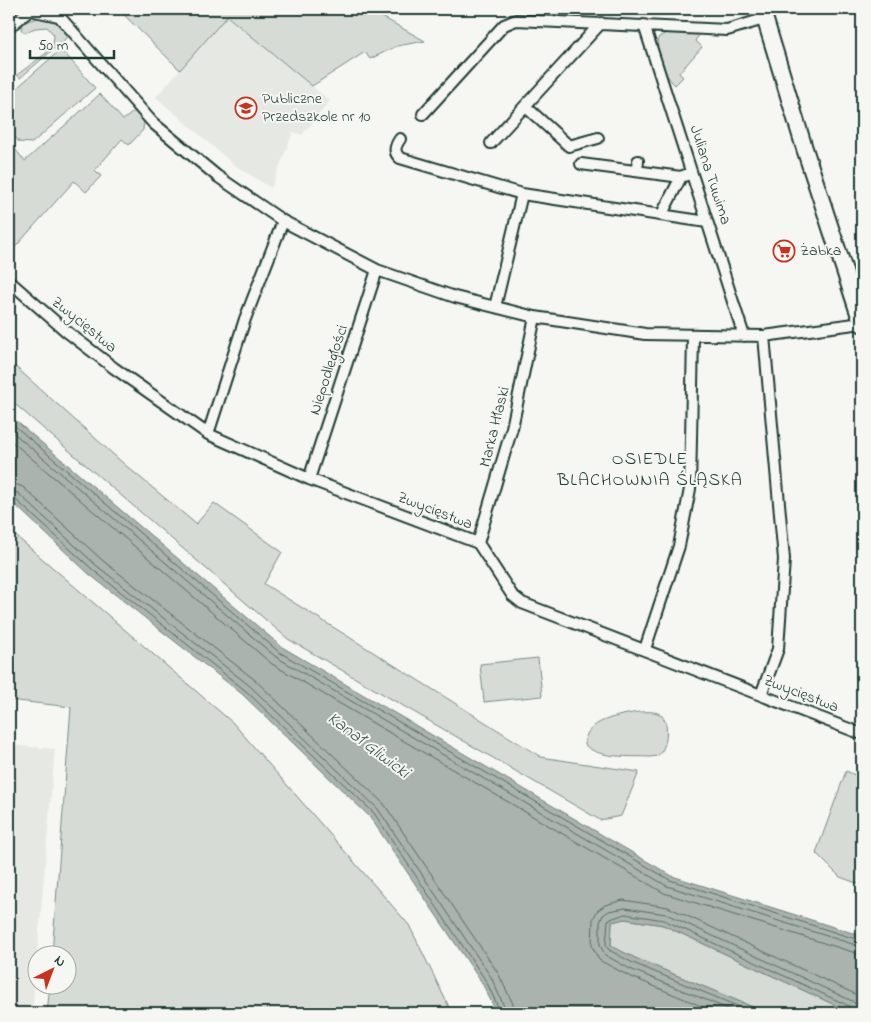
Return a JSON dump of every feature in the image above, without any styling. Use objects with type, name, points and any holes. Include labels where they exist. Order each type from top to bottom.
[{"type":"street","points":[[9,27],[30,10],[58,16],[153,123],[217,176],[283,222],[377,270],[455,296],[535,317],[645,334],[764,336],[862,323],[859,298],[805,150],[763,14],[727,30],[516,20],[504,25],[423,114]]},
{"type":"street","points":[[491,143],[601,23]]},
{"type":"street","name":"Juliana Tuwima","points":[[644,25],[686,175],[707,222],[744,336]]},
{"type":"street","points":[[525,106],[569,146],[598,138]]},
{"type":"street","points":[[400,139],[395,149],[396,154],[400,158],[522,194],[707,222]]},
{"type":"street","points":[[581,164],[638,166],[686,175],[664,210],[664,215]]},
{"type":"street","points":[[495,307],[522,194]]},
{"type":"street","points":[[208,434],[245,319],[283,222]]},
{"type":"street","name":"Niepodległości","points":[[309,479],[377,270]]},
{"type":"street","name":"Zwycięstwa","points":[[9,281],[107,363],[208,434],[309,479],[478,543],[512,595],[522,604],[862,734]]},
{"type":"street","name":"Marka Hłaski","points":[[478,543],[512,428],[535,317]]},
{"type":"street","points":[[646,650],[680,546],[690,489],[693,336]]},
{"type":"street","points":[[761,695],[778,650],[784,559],[764,336]]},
{"type":"shaded area","points":[[118,9],[368,9],[425,41],[397,46],[370,59],[365,52],[312,86],[227,16],[180,70]]},
{"type":"shaded area","name":"Publiczne Przedszkole nr 10","points":[[227,16],[330,101],[302,135],[293,132],[271,188],[233,164],[156,97]]},
{"type":"shaded area","points":[[38,18],[58,23],[70,35],[20,78],[17,75],[53,48],[54,35],[47,27],[35,28],[24,33],[21,29],[24,22]]},
{"type":"shaded area","points":[[668,32],[702,33],[695,40],[702,47],[679,73],[683,77],[675,85],[663,70],[657,49],[659,37]]},
{"type":"shaded area","points":[[61,49],[95,88],[32,143],[19,142],[9,129],[9,95]]},
{"type":"shaded area","points":[[100,94],[123,120],[136,110],[144,120],[143,130],[129,145],[122,139],[95,170],[101,176],[86,192],[74,181],[9,254],[9,142],[25,161]]},
{"type":"shaded area","points":[[9,361],[124,464],[196,524],[214,503],[282,552],[264,584],[541,757],[639,772],[621,816],[600,820],[288,639],[9,399]]},
{"type":"shaded area","points":[[9,530],[233,723],[409,925],[452,1013],[47,1013],[49,994],[78,994],[78,944],[53,944],[71,707],[9,700]]},
{"type":"shaded area","points":[[538,658],[542,696],[484,702],[480,664]]},
{"type":"shaded area","points":[[639,712],[657,713],[664,720],[667,731],[665,743],[657,756],[607,755],[598,753],[585,745],[586,737],[596,724],[613,717]]},
{"type":"shaded area","points":[[9,745],[55,749],[38,944],[28,944],[28,994],[34,994],[32,1013],[9,1013]]},
{"type":"shaded area","points":[[846,771],[862,778],[862,885],[840,877],[816,853]]},
{"type":"shaded area","points":[[625,919],[663,925],[852,1013],[767,1013],[635,958],[611,946],[612,922]]},
{"type":"water","name":"Kanał Gliwicki","points":[[9,415],[282,647],[672,876],[862,936],[862,1013],[852,1013],[663,925],[625,919],[612,922],[611,946],[635,958],[767,1013],[497,1013],[482,983],[370,817],[242,694],[89,574],[9,499]]},
{"type":"place","name":"Publiczne Przedszkole nr 10","points":[[246,108]]},
{"type":"place","name":"Żabka","points":[[784,251]]},
{"type":"district","name":"OSIEDLE BLACHOWNIA ŚLĄSKA","points":[[650,470]]}]
